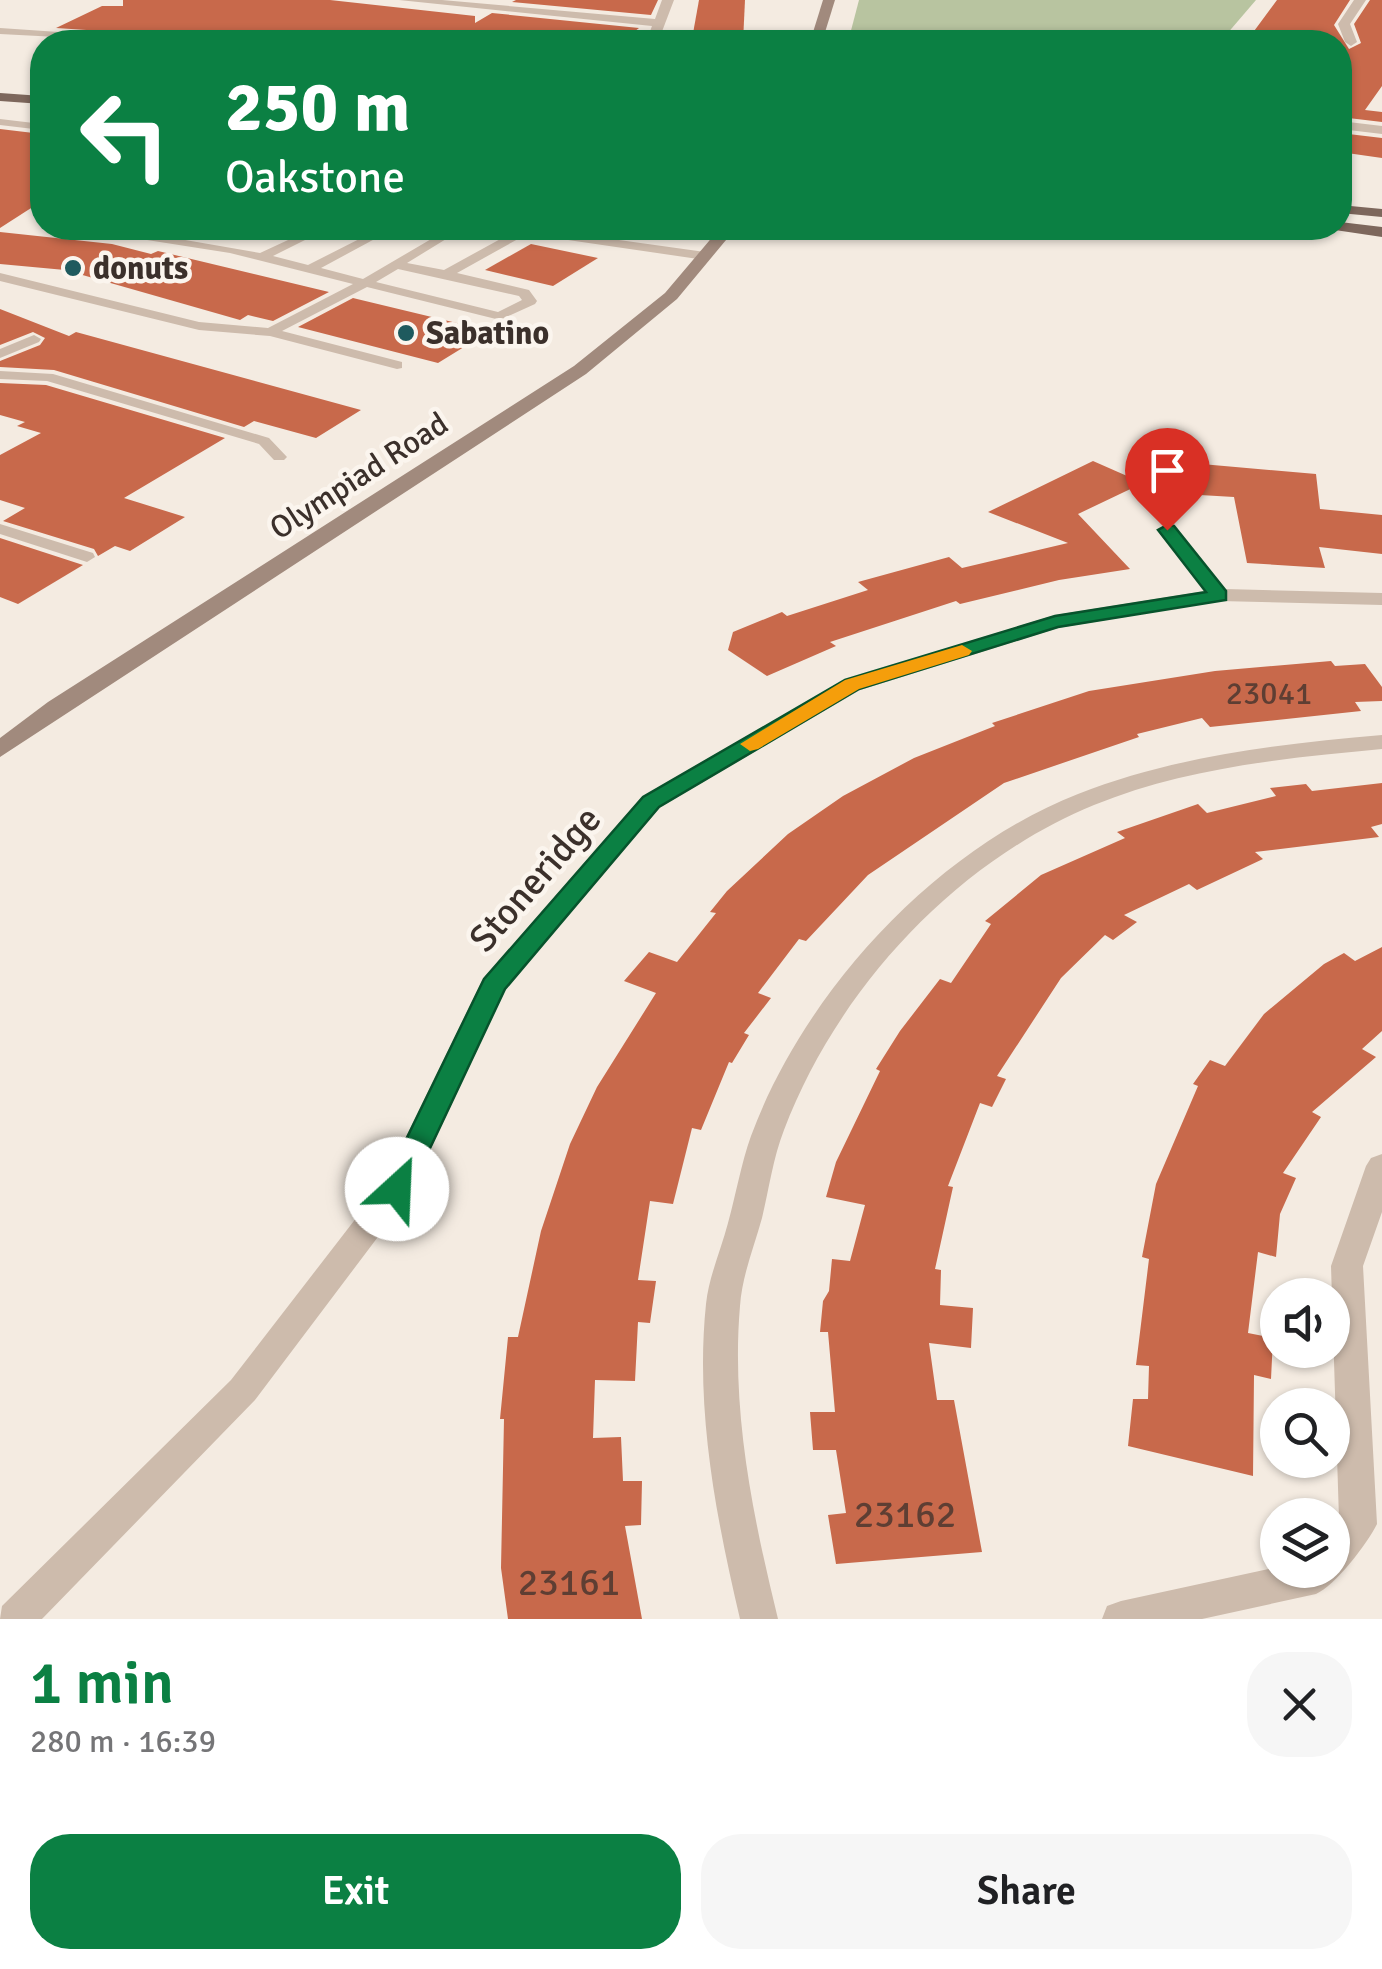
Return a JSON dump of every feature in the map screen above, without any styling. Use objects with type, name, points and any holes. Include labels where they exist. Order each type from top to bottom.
[{"type":"main road","points":[[820,30],[829,0]]},
{"type":"main road","points":[[0,84],[30,86]]},
{"type":"main road","points":[[0,97],[30,99]]},
{"type":"main road","points":[[1352,211],[1382,213]]},
{"type":"main road","points":[[1352,229],[1382,232]]},
{"type":"main road","name":"Olympiad Road","points":[[0,750],[56,707],[580,370],[657,308],[718,240]]},
{"type":"street","points":[[405,0],[658,23]]},
{"type":"street","points":[[656,30],[668,0]]},
{"type":"street","points":[[1346,30],[1344,24],[1360,0]]},
{"type":"street","points":[[0,30],[30,32]]},
{"type":"street","points":[[1352,126],[1382,130]]},
{"type":"street","points":[[1167,530],[1219,596]]},
{"type":"street","name":"Stoneridge","points":[[24,1616],[243,1390],[397,1189],[494,986],[651,802],[852,685],[1055,622],[1219,596],[1382,599]]},
{"type":"street","points":[[759,1619],[725,1445],[723,1303],[771,1125],[817,1036],[892,935],[964,865],[1047,817],[1141,780],[1250,754],[1382,742]]},
{"type":"street","points":[[1350,1534],[1358,1524],[1347,1266],[1382,1166]]},
{"type":"street","points":[[1121,1619],[1262,1588]]},
{"type":"lane","points":[[0,122],[30,126]]},
{"type":"lane","points":[[164,240],[261,257],[500,316],[530,301],[524,293],[396,264]]},
{"type":"lane","points":[[261,257],[297,240]]},
{"type":"lane","points":[[310,269],[366,240]]},
{"type":"lane","points":[[270,332],[437,240]]},
{"type":"lane","points":[[446,274],[508,240]]},
{"type":"lane","points":[[624,240],[705,256]]},
{"type":"lane","points":[[0,277],[199,326],[270,332],[397,365]]},
{"type":"lane","points":[[0,354],[34,340]]},
{"type":"lane","points":[[0,375],[48,377],[264,441],[279,457]]},
{"type":"lane","points":[[0,529],[86,557]]},
{"type":"green space","points":[[859,0],[1256,0],[1230,30],[851,30]]},
{"type":"building","points":[[123,0],[330,0],[475,16],[475,23],[492,13],[639,28],[56,28],[102,6],[123,6]]},
{"type":"building","points":[[658,0],[651,15],[512,2]]},
{"type":"building","points":[[699,0],[745,0],[744,30],[694,30]]},
{"type":"building","points":[[1277,0],[1350,0],[1334,25],[1337,30],[1255,30]]},
{"type":"building","points":[[1370,0],[1382,0],[1382,86],[1365,110],[1382,112],[1382,122],[1352,118],[1352,48],[1361,43],[1354,24]]},
{"type":"building","points":[[0,129],[30,133],[30,209],[0,228]]},
{"type":"building","points":[[1352,134],[1382,138],[1382,158],[1352,154]]},
{"type":"building","points":[[0,232],[30,235],[30,240],[75,240],[151,254],[158,251],[329,292],[273,321],[248,315],[240,320],[65,270],[0,264]]},
{"type":"building","points":[[531,244],[598,258],[553,286],[485,270]]},
{"type":"building","name":"Sabatino","points":[[353,298],[490,331],[438,363],[298,327]]},
{"type":"building","points":[[0,309],[69,336],[76,332],[361,410],[316,438],[254,421],[244,427],[54,370],[0,367],[0,361],[40,345],[45,338],[33,332],[0,345]]},
{"type":"building","points":[[0,383],[46,385],[225,438],[124,498],[185,517],[130,551],[115,546],[98,556],[94,549],[3,521],[25,508],[0,500],[0,455],[41,433],[17,426],[25,422],[0,415]]},
{"type":"building","points":[[1093,461],[1143,483],[1078,514],[1130,569],[1059,580],[960,604],[956,601],[830,642],[836,646],[767,676],[728,650],[733,632],[782,612],[787,616],[868,590],[858,582],[949,557],[962,568],[1068,543],[988,512]]},
{"type":"building","points":[[1179,462],[1316,474],[1320,509],[1382,515],[1382,554],[1319,547],[1325,568],[1247,563],[1234,497],[1183,494]]},
{"type":"building","points":[[0,538],[83,565],[18,604],[0,597]]},
{"type":"building","points":[[1331,661],[1335,666],[1365,664],[1382,687],[1382,701],[1355,702],[1361,711],[1210,727],[1202,718],[1137,734],[1139,737],[1004,783],[868,875],[806,941],[799,939],[758,993],[771,998],[744,1033],[749,1035],[732,1063],[729,1062],[701,1130],[692,1128],[673,1204],[650,1201],[638,1280],[656,1281],[650,1323],[638,1322],[635,1381],[595,1380],[593,1438],[621,1437],[623,1481],[642,1481],[641,1525],[625,1526],[642,1619],[508,1619],[501,1568],[504,1419],[500,1419],[508,1337],[518,1337],[541,1231],[570,1144],[597,1087],[656,993],[624,981],[649,952],[677,962],[716,913],[710,912],[727,891],[788,834],[843,796],[914,758],[995,726],[992,723],[1089,691],[1215,671]]},
{"type":"building","points":[[1382,783],[1382,824],[1371,827],[1379,837],[1255,852],[1263,859],[1197,890],[1189,884],[1124,915],[1137,922],[1113,940],[1105,935],[1061,978],[997,1076],[1006,1079],[992,1107],[980,1103],[948,1186],[953,1187],[935,1269],[941,1270],[940,1305],[973,1308],[971,1348],[929,1343],[937,1400],[954,1400],[982,1552],[836,1564],[828,1515],[846,1513],[836,1450],[813,1450],[810,1412],[835,1412],[828,1332],[820,1332],[823,1301],[829,1291],[832,1259],[850,1261],[865,1205],[826,1197],[836,1162],[880,1071],[876,1069],[900,1031],[940,979],[951,983],[991,924],[985,921],[1041,875],[1125,838],[1117,832],[1198,804],[1207,813],[1276,796],[1270,788],[1306,784],[1312,791]]},
{"type":"building","points":[[1382,947],[1382,1031],[1362,1049],[1376,1057],[1312,1112],[1321,1117],[1283,1173],[1296,1178],[1280,1214],[1276,1257],[1258,1252],[1248,1333],[1260,1335],[1260,1368],[1272,1368],[1271,1379],[1254,1375],[1253,1476],[1128,1446],[1133,1399],[1148,1399],[1149,1366],[1136,1365],[1149,1259],[1142,1257],[1156,1184],[1198,1086],[1193,1084],[1210,1060],[1225,1066],[1264,1014],[1324,964],[1344,953],[1355,961]]},
{"type":"slow traffic","points":[[750,744],[852,685],[962,651]]},
{"type":"place","name":"donuts","points":[[73,268]]},
{"type":"place","name":"Sabatino","points":[[406,333]]},
{"type":"route","points":[[397,1189],[494,986],[651,802],[852,685],[1055,622],[1219,596],[1167,530]]}]
